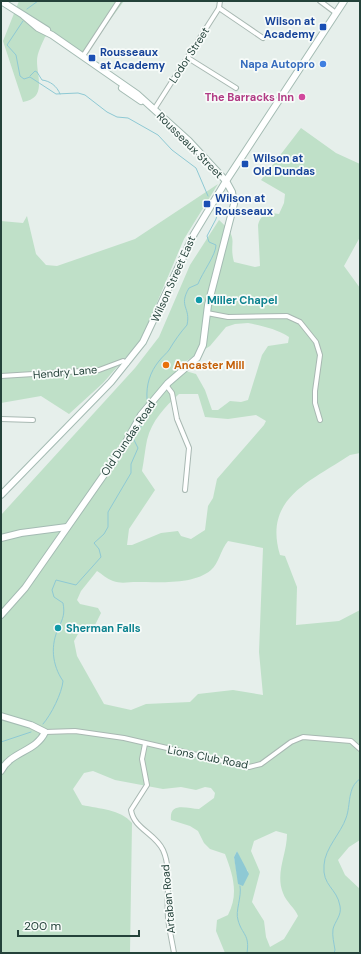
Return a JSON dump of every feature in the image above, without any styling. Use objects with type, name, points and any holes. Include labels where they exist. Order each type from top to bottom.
[{"type":"main road","name":"Rousseaux Street","points":[[2,1],[24,16],[41,24],[52,35],[137,94],[154,108],[226,181]]},
{"type":"main road","name":"Wilson Street East","points":[[1,495],[111,382],[127,363],[149,332],[184,251],[202,220],[344,1]]},
{"type":"main road","name":"Old Dundas Road","points":[[1,615],[25,588],[122,449],[141,415],[166,385],[197,358],[206,334],[207,313],[212,287],[234,211],[232,192],[226,181]]},
{"type":"main road","points":[[1,538],[21,533],[67,526]]},
{"type":"main road","points":[[1,716],[42,730],[37,744],[7,761],[1,771]]},
{"type":"street","points":[[83,56],[119,1]]},
{"type":"street","name":"Lodor Street","points":[[154,108],[188,58],[219,8],[220,1]]},
{"type":"street","points":[[320,1],[336,13]]},
{"type":"street","points":[[219,8],[263,38]]},
{"type":"street","points":[[188,58],[236,88]]},
{"type":"street","points":[[207,313],[228,317],[287,316],[300,322],[316,342],[320,355],[315,391],[315,403],[320,420]]},
{"type":"street","name":"Hendry Lane","points":[[1,376],[99,370],[123,361],[127,363]]},
{"type":"street","points":[[166,385],[172,393],[177,419],[189,448],[185,490]]},
{"type":"street","points":[[1,419],[34,420]]},
{"type":"street","name":"Lions Club Road","points":[[42,730],[75,731],[124,738],[249,767],[261,764],[291,742],[303,737],[350,741],[360,749]]},
{"type":"street","name":"Artaban Road","points":[[145,744],[142,759],[147,785],[131,810],[132,817],[138,825],[156,839],[163,849],[168,877],[168,916],[174,953]]},
{"type":"green space","points":[[19,1],[124,1],[82,58],[48,35],[45,37],[37,58],[39,80],[38,91],[30,100],[23,102],[3,41]]},
{"type":"green space","points":[[301,128],[336,153],[360,164],[360,237],[344,266],[360,288],[360,453],[350,455],[306,483],[294,494],[284,505],[278,519],[276,535],[280,555],[285,556],[297,587],[296,625],[339,621],[360,610],[360,840],[349,847],[338,860],[345,875],[360,889],[360,953],[225,953],[216,931],[217,920],[228,915],[233,900],[234,884],[225,854],[210,849],[204,843],[198,831],[190,826],[171,820],[171,814],[176,808],[185,807],[199,809],[214,798],[215,793],[211,788],[205,787],[196,790],[181,787],[163,789],[115,780],[93,771],[84,773],[73,789],[82,805],[116,812],[127,818],[132,823],[130,953],[1,953],[1,515],[135,368],[159,337],[190,265],[219,220],[232,236],[234,262],[255,267],[260,266],[259,221],[263,216],[279,214],[284,203],[285,194],[261,180]],"holes":[[[248,323],[275,330],[289,337],[288,343],[268,346],[262,355],[248,400],[241,402],[230,401],[218,410],[212,410],[205,390],[196,374],[182,370],[180,365],[210,346],[226,327],[235,324]],[[179,394],[198,394],[205,417],[228,419],[256,415],[266,421],[217,479],[213,498],[208,506],[205,530],[191,539],[181,536],[178,531],[161,533],[132,545],[127,545],[129,529],[155,490],[142,471],[149,433],[164,409]],[[228,541],[263,548],[259,652],[263,695],[233,690],[198,694],[190,702],[146,704],[131,710],[104,704],[77,656],[74,641],[78,634],[95,625],[101,613],[98,608],[80,604],[77,600],[81,591],[97,571],[111,580],[122,583],[176,582],[195,578],[204,575],[214,567]],[[276,831],[287,834],[280,878],[281,886],[284,896],[298,916],[284,939],[270,947],[266,937],[264,921],[252,902],[260,872],[251,851],[254,841]],[[237,851],[243,866],[248,871],[238,879],[234,857]]]},
{"type":"green space","points":[[218,184],[184,239],[141,340],[103,383],[69,414],[41,396],[1,403],[1,221],[23,223],[27,216],[36,254],[46,265],[57,266],[135,239]]},
{"type":"water","points":[[237,851],[249,874],[243,886],[238,884],[234,857]]},
{"type":"waterway","points":[[27,9],[38,1]]},
{"type":"waterway","points":[[23,21],[7,45],[16,55],[20,76],[24,79],[30,77],[56,94],[78,93],[85,95],[107,112],[117,117],[128,118],[158,135],[172,150],[196,168],[208,196]]},
{"type":"waterway","points":[[30,76],[35,71],[37,72],[42,80],[53,84],[60,94]]},
{"type":"waterway","points":[[147,399],[148,384],[153,370],[187,325],[188,319],[185,303],[186,294],[189,288],[198,284],[214,254],[216,245],[209,242],[207,236],[217,215]]},
{"type":"waterway","points":[[43,724],[56,704],[61,692],[63,681],[56,668],[53,648],[56,634],[62,621],[64,607],[63,603],[54,597],[52,590],[56,580],[76,585],[101,557],[99,549],[94,543],[104,534],[108,527],[108,512],[131,473],[131,464],[138,448],[133,438],[148,415]]},
{"type":"waterway","points":[[1,742],[31,732]]},
{"type":"waterway","points":[[334,953],[333,929],[339,915],[340,906],[336,895],[325,878],[324,865],[327,853],[344,824],[348,813],[351,791],[356,782],[360,779]]},
{"type":"waterway","points":[[240,886],[237,916],[247,938],[247,953]]},
{"type":"place","name":"Wilson at Academy","points":[[323,27]]},
{"type":"place","name":"Rousseaux at Academy","points":[[92,58]]},
{"type":"place","name":"Napa Autopro","points":[[323,64]]},
{"type":"place","name":"The Barracks Inn","points":[[302,97]]},
{"type":"place","name":"Wilson at Old Dundas","points":[[245,164]]},
{"type":"place","name":"Wilson at Rousseaux","points":[[207,204]]},
{"type":"place","name":"Miller Chapel","points":[[199,300]]},
{"type":"place","name":"Ancaster Mill","points":[[166,365]]},
{"type":"place","name":"Sherman Falls","points":[[58,628]]}]
